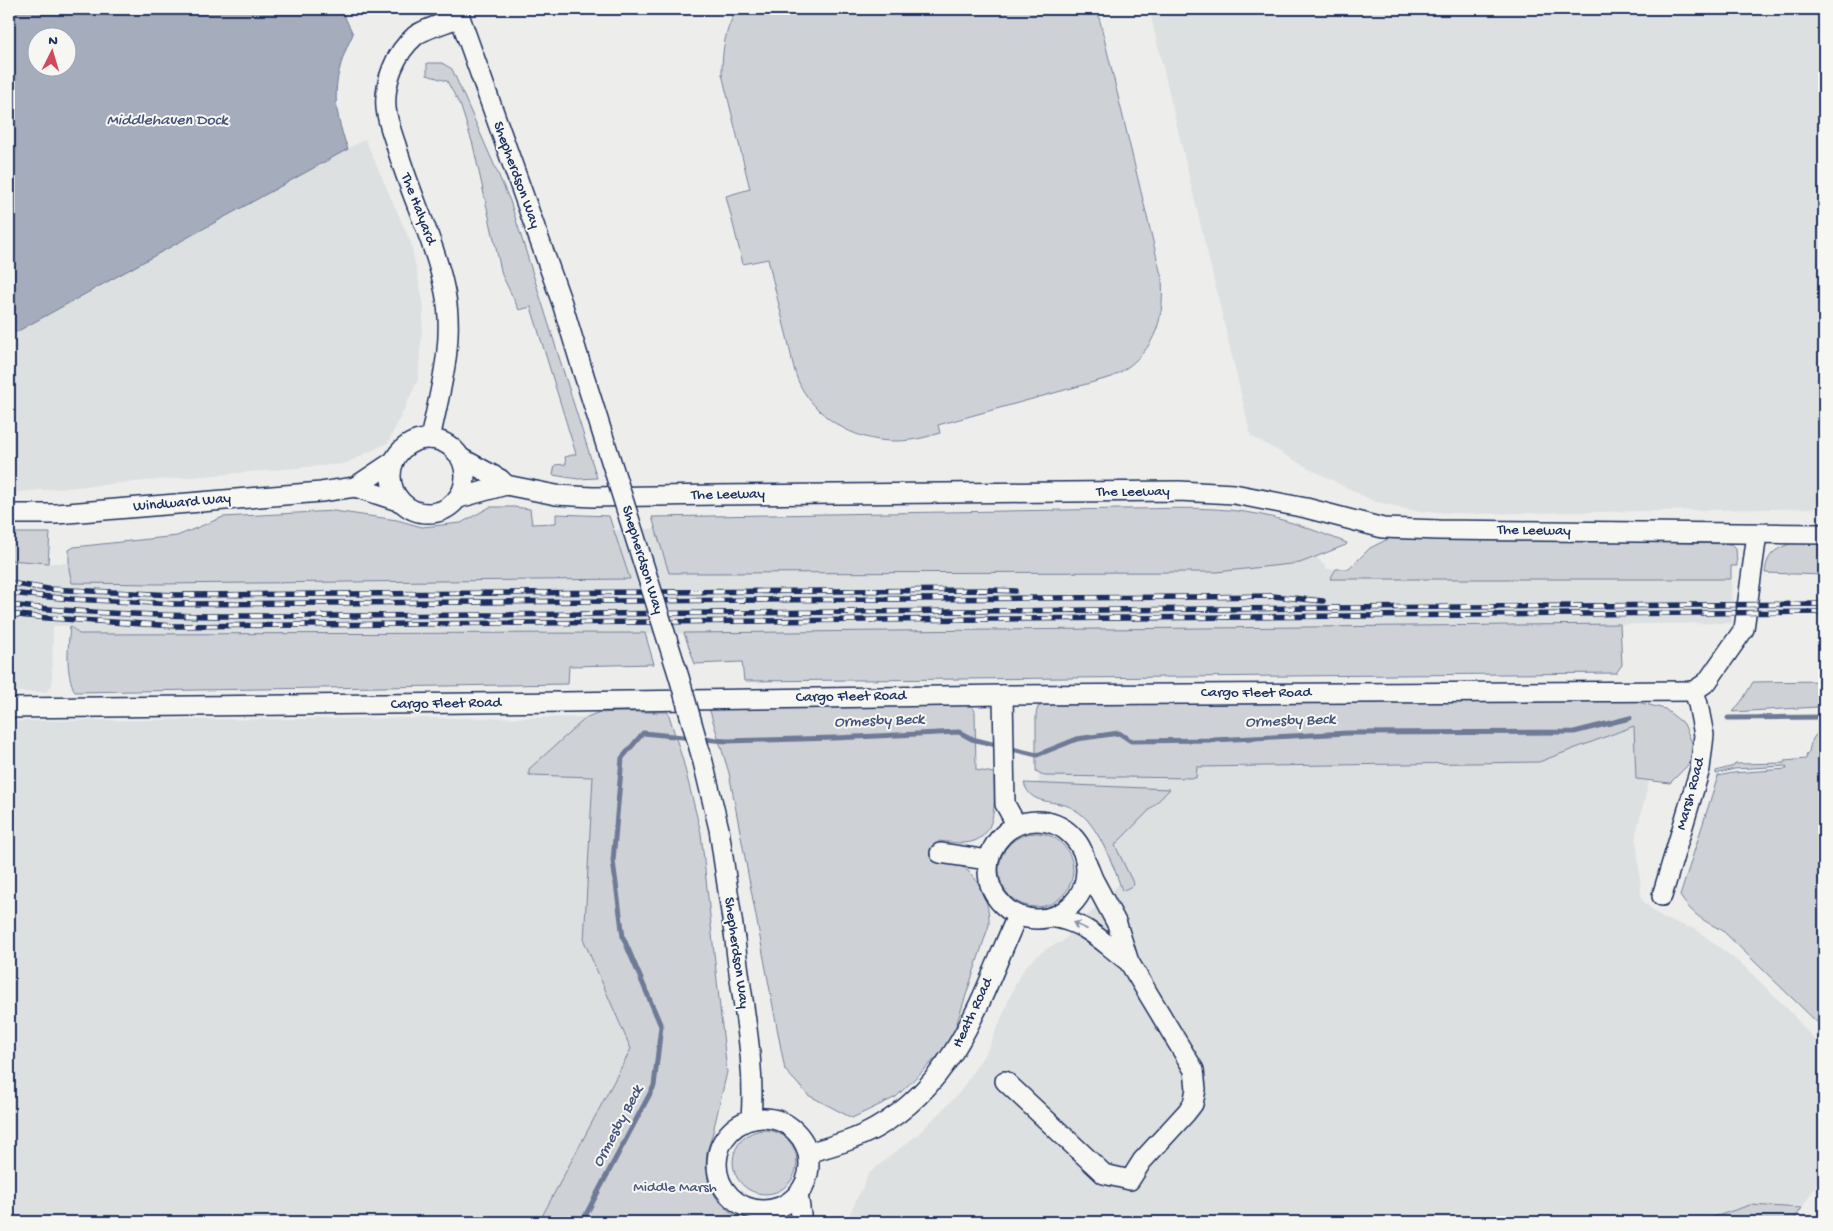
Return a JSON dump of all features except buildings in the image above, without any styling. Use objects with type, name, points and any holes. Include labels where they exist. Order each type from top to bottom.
[{"type":"street","name":"Shepherdson Way","points":[[459,13],[562,303],[703,762],[719,829],[735,940],[753,1092],[751,1118]]},
{"type":"street","name":"The Halyard","points":[[430,439],[442,388],[448,346],[449,329],[446,295],[438,262],[404,173],[388,121],[386,96],[388,80],[396,59],[416,35],[459,13]]},
{"type":"street","points":[[430,439],[442,441],[453,448],[462,458],[466,470],[466,484],[459,498],[452,506],[441,512],[428,514],[415,512],[401,502],[391,483],[391,472],[394,461],[408,444],[418,440],[430,439]]},
{"type":"street","name":"The Leeway","points":[[462,458],[500,479],[506,485]]},
{"type":"street","name":"Windward Way","points":[[9,514],[56,514],[321,492],[354,487],[394,461]]},
{"type":"street","name":"The Leeway","points":[[459,498],[506,485],[556,495],[592,498],[716,495],[1179,491],[1234,494],[1306,508],[1383,528],[1824,534]]},
{"type":"street","name":"Windward Way","points":[[354,487],[401,502]]},
{"type":"street","points":[[1696,697],[1744,629],[1757,534]]},
{"type":"street","points":[[1003,695],[1005,804],[1016,824]]},
{"type":"street","name":"Cargo Fleet Road","points":[[9,708],[1003,695],[1696,697]]},
{"type":"street","name":"Marsh Road","points":[[1662,896],[1700,769],[1704,735],[1696,697]]},
{"type":"street","points":[[1005,1081],[1104,1174],[1130,1180],[1142,1161],[1193,1104],[1196,1082],[1194,1070],[1129,962],[1117,924],[1093,880],[1081,846],[1069,832],[1053,822],[1034,820],[1016,824],[1003,833],[993,845],[988,860],[987,877],[992,893],[1003,906],[1017,916],[1034,920],[1051,917],[1067,910],[1078,897],[1085,882],[1086,864]]},
{"type":"street","points":[[940,853],[988,860]]},
{"type":"street","name":"Heath Road","points":[[808,1152],[854,1139],[876,1128],[900,1112],[924,1092],[950,1059],[965,1034],[1017,916]]},
{"type":"street","points":[[1051,917],[1068,920],[1088,929],[1129,962]]},
{"type":"street","points":[[762,1117],[777,1120],[790,1127],[804,1141],[808,1152],[809,1168],[806,1183],[786,1205],[764,1211],[755,1216],[730,1198],[720,1184],[716,1164],[719,1148],[728,1134],[751,1118],[762,1117]]},
{"type":"street","points":[[798,1194],[802,1222]]},
{"type":"shaded area","points":[[1149,9],[1824,9],[1824,508],[1472,514],[1414,511],[1373,501],[1251,436]]},
{"type":"shaded area","points":[[365,139],[411,243],[424,306],[418,380],[388,443],[344,464],[9,493],[9,336]]},
{"type":"shaded area","points":[[1292,528],[1327,569],[1731,566],[1732,623],[1289,629],[392,636],[79,634],[70,626],[53,626],[52,686],[46,692],[9,692],[9,560],[48,563],[114,563],[431,535],[648,529]]},
{"type":"shaded area","points":[[597,717],[584,941],[631,1049],[539,1222],[9,1222],[9,721]]},
{"type":"shaded area","points":[[1634,726],[1636,779],[1649,782],[1636,834],[1642,900],[1662,918],[1697,930],[1744,966],[1786,1007],[1824,1052],[1824,1172],[1802,1208],[1750,1205],[1699,1222],[853,1222],[850,1213],[869,1173],[918,1134],[960,1092],[989,1047],[1018,978],[1026,966],[1051,946],[1062,942],[1120,883],[1093,826],[1082,814],[1069,806],[1052,801],[1038,789],[1039,768],[1539,762]]},
{"type":"green space","points":[[737,9],[1097,9],[1162,279],[1161,310],[1158,324],[1154,337],[1138,359],[1112,377],[938,425],[940,433],[910,440],[894,441],[864,437],[837,424],[824,415],[804,392],[798,380],[768,259],[743,264],[726,196],[750,189],[722,74],[725,40]]},
{"type":"green space","points":[[427,63],[442,63],[452,69],[510,201],[597,478],[578,479],[553,475],[555,465],[566,464],[565,457],[576,454],[531,307],[519,310],[502,275],[473,145],[461,107],[447,81],[427,75]]},
{"type":"green space","points":[[490,507],[530,509],[532,524],[556,523],[556,514],[609,516],[630,579],[158,584],[72,583],[69,569],[69,550],[74,547],[177,536],[223,517],[334,511],[397,520],[422,527],[461,523]]},
{"type":"green space","points":[[1199,508],[1245,512],[1284,521],[1347,543],[1300,563],[1217,572],[669,573],[652,517]]},
{"type":"green space","points":[[9,533],[50,533],[48,563],[9,560]]},
{"type":"green space","points":[[1394,536],[1731,544],[1736,549],[1737,566],[1731,566],[1731,579],[1330,579],[1336,569],[1349,569],[1370,548]]},
{"type":"green space","points":[[1796,542],[1824,543],[1824,575],[1765,573],[1768,560],[1774,552],[1783,546]]},
{"type":"green space","points":[[1620,624],[1622,665],[1616,673],[744,681],[742,662],[695,664],[684,633]]},
{"type":"green space","points":[[70,626],[79,634],[645,633],[654,664],[569,666],[568,684],[75,692],[68,668]]},
{"type":"green space","points":[[1824,681],[1824,709],[1817,707],[1733,712],[1753,682]]},
{"type":"green space","points":[[1634,701],[1665,709],[1684,724],[1695,750],[1688,765],[1670,783],[1636,779],[1634,726],[1539,762],[1197,767],[1196,778],[1045,776],[1036,771],[1036,714],[1038,707],[1043,705]]},
{"type":"green space","points":[[971,705],[975,711],[976,770],[994,773],[992,817],[989,827],[975,841],[963,843],[939,841],[939,859],[958,864],[972,875],[982,890],[988,907],[989,925],[950,1044],[896,1097],[852,1118],[808,1095],[785,1070],[729,773],[709,708]]},
{"type":"green space","name":"Middle Marsh","points":[[668,712],[683,761],[701,833],[727,1072],[707,1151],[706,1167],[709,1185],[717,1199],[730,1212],[746,1222],[539,1222],[631,1049],[584,941],[593,777],[529,775],[529,769],[587,717],[597,713]]},
{"type":"green space","points":[[1824,728],[1824,1029],[1722,930],[1698,916],[1680,896],[1718,776],[1787,769],[1786,766],[1734,769],[1716,774],[1716,771],[1734,766],[1735,764],[1784,763],[1785,761],[1806,759],[1813,739]]},
{"type":"green space","points":[[1024,783],[1170,789],[1115,845],[1134,885],[1122,891],[1111,861],[1100,839],[1081,814],[1066,805],[1043,801],[1034,797],[1030,794]]},
{"type":"green space","points":[[1036,833],[1057,839],[1067,849],[1073,870],[1067,891],[1057,901],[1036,907],[1015,901],[1005,891],[999,870],[1005,849],[1015,839]]},
{"type":"green space","points":[[765,1130],[783,1136],[791,1144],[797,1162],[791,1180],[783,1188],[765,1194],[747,1188],[739,1180],[733,1162],[739,1144],[747,1136]]},
{"type":"green space","points":[[1750,1205],[1802,1208],[1792,1222],[1699,1222]]},
{"type":"water","name":"Middlehaven Dock","points":[[9,9],[341,9],[353,34],[341,64],[336,91],[339,119],[348,149],[9,336]]},
{"type":"waterway","name":"Ormesby Beck","points":[[1728,718],[1824,717]]},
{"type":"waterway","name":"Ormesby Beck","points":[[1008,748],[1037,755],[1077,739],[1119,733],[1131,741],[1214,740],[1348,733],[1574,732],[1630,718]]},
{"type":"waterway","name":"Ormesby Beck","points":[[702,739],[727,741],[959,732],[972,739],[1000,746]]},
{"type":"waterway","name":"Ormesby Beck","points":[[582,1222],[654,1086],[661,1026],[623,937],[613,861],[622,758],[643,733],[693,738]]},
{"type":"railway","points":[[9,583],[48,589],[175,595],[1015,591]]},
{"type":"railway","points":[[9,593],[71,599],[176,604],[1272,596],[1323,601]]},
{"type":"railway","points":[[9,605],[137,614],[352,616],[1824,604]]},
{"type":"railway","points":[[9,614],[176,626],[1824,612]]}]
